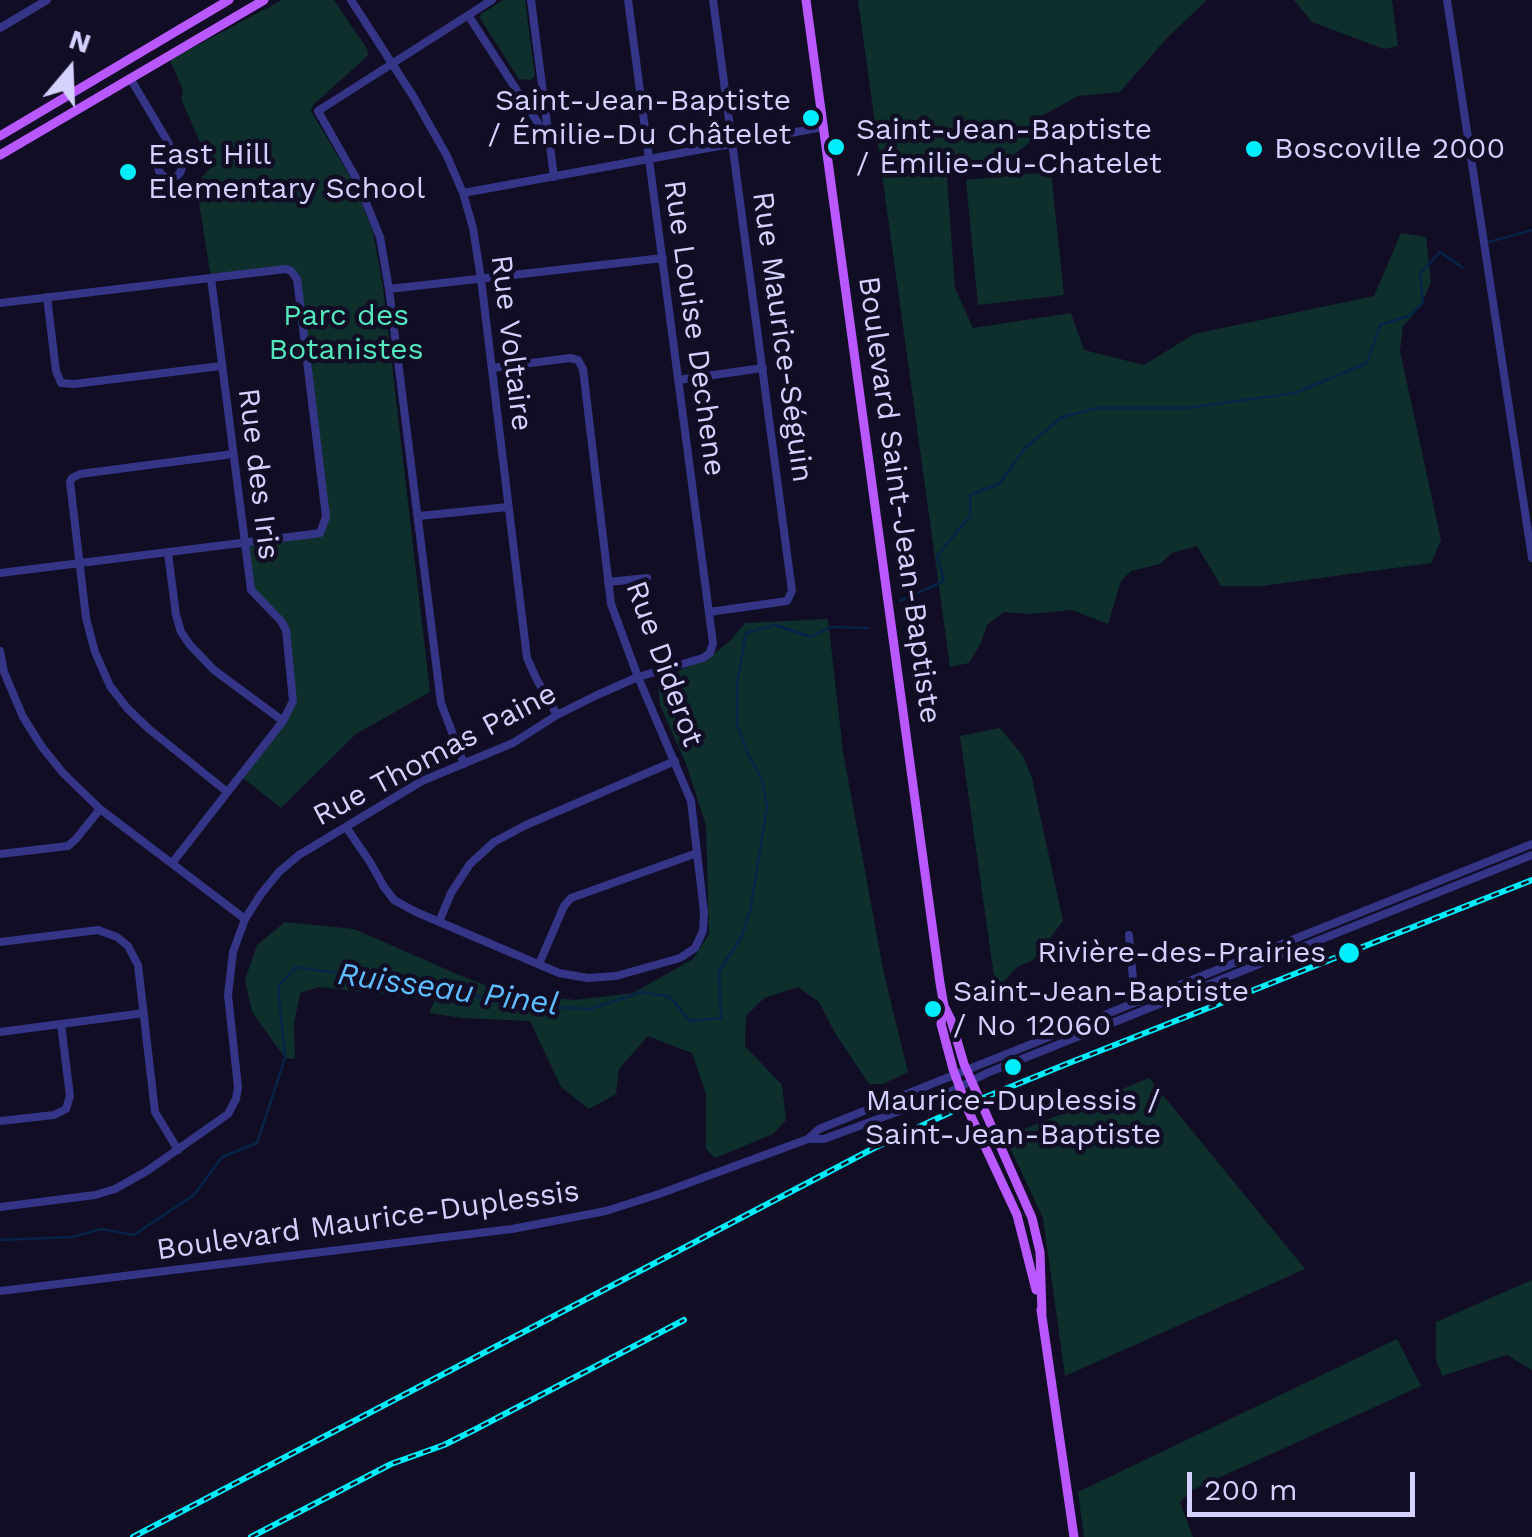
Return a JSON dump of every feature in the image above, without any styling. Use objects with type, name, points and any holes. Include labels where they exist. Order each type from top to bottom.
[{"type":"main road","points":[[0,136],[229,0]]},
{"type":"main road","points":[[0,154],[264,0]]},
{"type":"main road","name":"Boulevard Saint-Jean-Baptiste","points":[[806,0],[944,1006],[942,1024],[968,1110],[1016,1215],[1042,1313]]},
{"type":"main road","name":"Boulevard Saint-Jean-Baptiste","points":[[944,1006],[952,1020],[966,1071],[1032,1218],[1040,1252],[1042,1313],[1074,1537]]},
{"type":"street","points":[[0,28],[47,0]]},
{"type":"street","name":"Rue Voltaire","points":[[351,0],[431,126],[464,193],[474,228],[528,658],[557,715]]},
{"type":"street","points":[[464,764],[441,703],[380,237],[356,178],[318,111],[492,0]]},
{"type":"street","points":[[532,0],[554,178]]},
{"type":"street","name":"Rue Louise Dechene","points":[[628,0],[713,643],[710,653],[703,658]]},
{"type":"street","name":"Rue Maurice-Séguin","points":[[709,612],[786,601],[792,591],[713,0]]},
{"type":"street","points":[[1447,0],[1532,558]]},
{"type":"street","points":[[468,15],[548,139]]},
{"type":"street","points":[[130,78],[173,154]]},
{"type":"street","points":[[464,193],[823,127]]},
{"type":"street","points":[[389,288],[663,258]]},
{"type":"street","points":[[0,304],[286,269],[294,273],[326,517],[320,533],[0,574]]},
{"type":"street","name":"Rue des Iris","points":[[173,862],[283,722],[294,701],[286,630],[251,590],[211,278]]},
{"type":"street","points":[[46,298],[56,372],[61,383],[222,366]]},
{"type":"street","name":"Rue Diderot","points":[[492,368],[570,358],[582,364],[611,604],[690,800],[704,912],[703,931],[695,948],[680,958],[616,976],[588,978],[559,973],[539,964]]},
{"type":"street","points":[[678,380],[763,368]]},
{"type":"street","points":[[226,791],[148,729],[110,686],[86,618],[70,482],[76,475],[233,454]]},
{"type":"street","points":[[419,516],[508,506]]},
{"type":"street","points":[[168,553],[181,632],[214,670],[283,722]]},
{"type":"street","points":[[608,582],[647,578]]},
{"type":"street","points":[[0,651],[2,672],[23,717],[75,786],[245,919]]},
{"type":"street","name":"Rue Thomas Paine","points":[[0,1207],[106,1192],[132,1181],[224,1118],[236,1099],[229,1007],[234,952],[245,919],[261,894],[279,872],[310,847],[422,781],[513,742],[557,715],[638,677],[703,658]]},
{"type":"street","points":[[439,922],[451,893],[470,864],[494,842],[675,762]]},
{"type":"street","points":[[0,854],[68,846],[100,809]]},
{"type":"street","points":[[346,827],[394,900],[539,964],[564,906],[572,898],[697,853]]},
{"type":"street","name":"Boulevard Maurice-Duplessis","points":[[808,1139],[824,1140],[960,1088],[1140,1006],[1532,844]]},
{"type":"street","name":"Boulevard Maurice-Duplessis","points":[[0,1293],[554,1222],[606,1211],[808,1139],[820,1129],[966,1071],[1532,855]]},
{"type":"street","points":[[0,942],[98,930],[123,940],[138,965],[155,1112],[178,1150]]},
{"type":"street","points":[[1129,935],[1134,990],[1140,1006]]},
{"type":"street","points":[[0,1032],[144,1014]]},
{"type":"street","points":[[0,1121],[54,1116],[66,1109],[70,1096],[62,1024]]},
{"type":"green space","name":"Parc des Botanistes","points":[[282,0],[334,0],[367,49],[368,55],[311,111],[351,178],[373,231],[383,287],[430,692],[356,734],[281,808],[239,775],[293,701],[281,621],[251,590],[243,543],[319,534],[324,527],[297,279],[286,269],[211,278],[196,184],[211,167],[181,99],[183,90],[170,60]]},
{"type":"green space","points":[[503,0],[525,0],[535,76],[530,80],[519,79],[480,18]]},
{"type":"green space","points":[[858,0],[1207,0],[1120,92],[1078,96],[1040,117],[1029,143],[1008,159],[958,165],[947,179],[955,288],[973,328],[1071,313],[1084,350],[1144,365],[1194,334],[1374,296],[1401,233],[1426,237],[1431,282],[1421,306],[1403,326],[1400,351],[1441,540],[1431,563],[1261,586],[1221,586],[1197,546],[1172,553],[1160,564],[1131,571],[1121,581],[1108,624],[1072,610],[1004,612],[987,625],[969,663],[950,667]]},
{"type":"green space","points":[[1294,0],[1392,0],[1398,46],[1384,49],[1312,22]]},
{"type":"green space","points":[[1051,172],[1064,295],[978,305],[966,180]]},
{"type":"green space","points":[[828,619],[843,752],[884,974],[908,1072],[883,1084],[869,1084],[819,1002],[798,987],[764,998],[746,1016],[745,1046],[782,1085],[786,1120],[773,1134],[715,1158],[706,1149],[706,1094],[692,1053],[648,1036],[619,1069],[616,1094],[589,1109],[561,1087],[530,1021],[429,1013],[435,1000],[319,987],[300,993],[294,1024],[295,1059],[285,1058],[252,1012],[245,980],[257,945],[285,922],[354,929],[497,991],[575,1000],[633,993],[693,959],[709,934],[706,825],[686,764],[660,705],[658,686],[674,673],[710,657],[745,623]]},
{"type":"green space","points":[[1000,728],[1023,756],[1032,778],[1063,921],[1033,960],[1017,967],[996,990],[960,736]]},
{"type":"green space","points":[[1149,1078],[1305,1269],[1065,1376],[1043,1218],[1005,1137]]},
{"type":"green space","points":[[1532,1280],[1532,1370],[1507,1355],[1442,1376],[1436,1360],[1436,1322]]},
{"type":"green space","points":[[1397,1339],[1421,1386],[1192,1490],[1180,1502],[1193,1537],[1084,1537],[1078,1492]]},
{"type":"waterway","name":"Ruisseau Pinel","points":[[1489,242],[1532,230]]},
{"type":"waterway","name":"Ruisseau Pinel","points":[[900,601],[944,581],[937,556],[970,516],[970,495],[999,484],[1025,448],[1062,417],[1097,408],[1187,408],[1295,393],[1367,363],[1380,325],[1411,315],[1423,302],[1420,273],[1440,252],[1463,268]]},
{"type":"waterway","name":"Ruisseau Pinel","points":[[0,1240],[72,1237],[101,1229],[134,1235],[194,1195],[222,1157],[257,1143],[285,1058],[278,986],[296,967],[452,990],[510,1005],[590,1009],[642,992],[670,997],[690,1021],[721,1018],[719,971],[741,938],[750,911],[767,807],[762,780],[737,724],[737,683],[746,633],[775,625],[811,637],[831,627],[868,628]]},
{"type":"railway","points":[[133,1537],[876,1147],[1069,1063],[1532,880]]},
{"type":"railway","points":[[251,1537],[391,1464],[476,1429],[684,1320]]},
{"type":"place","name":"Saint-Jean-Baptiste / Émilie-Du Châtelet","points":[[811,118]]},
{"type":"place","name":"Saint-Jean-Baptiste / Émilie-du-Chatelet","points":[[836,147]]},
{"type":"place","name":"Boscoville 2000","points":[[1254,149]]},
{"type":"place","name":"East Hill Elementary School","points":[[128,172]]},
{"type":"place","name":"Rivière-des-Prairies","points":[[1349,953]]},
{"type":"place","name":"Saint-Jean-Baptiste / No 12060","points":[[933,1009]]},
{"type":"place","name":"Maurice-Duplessis / Saint-Jean-Baptiste","points":[[1013,1067]]}]
